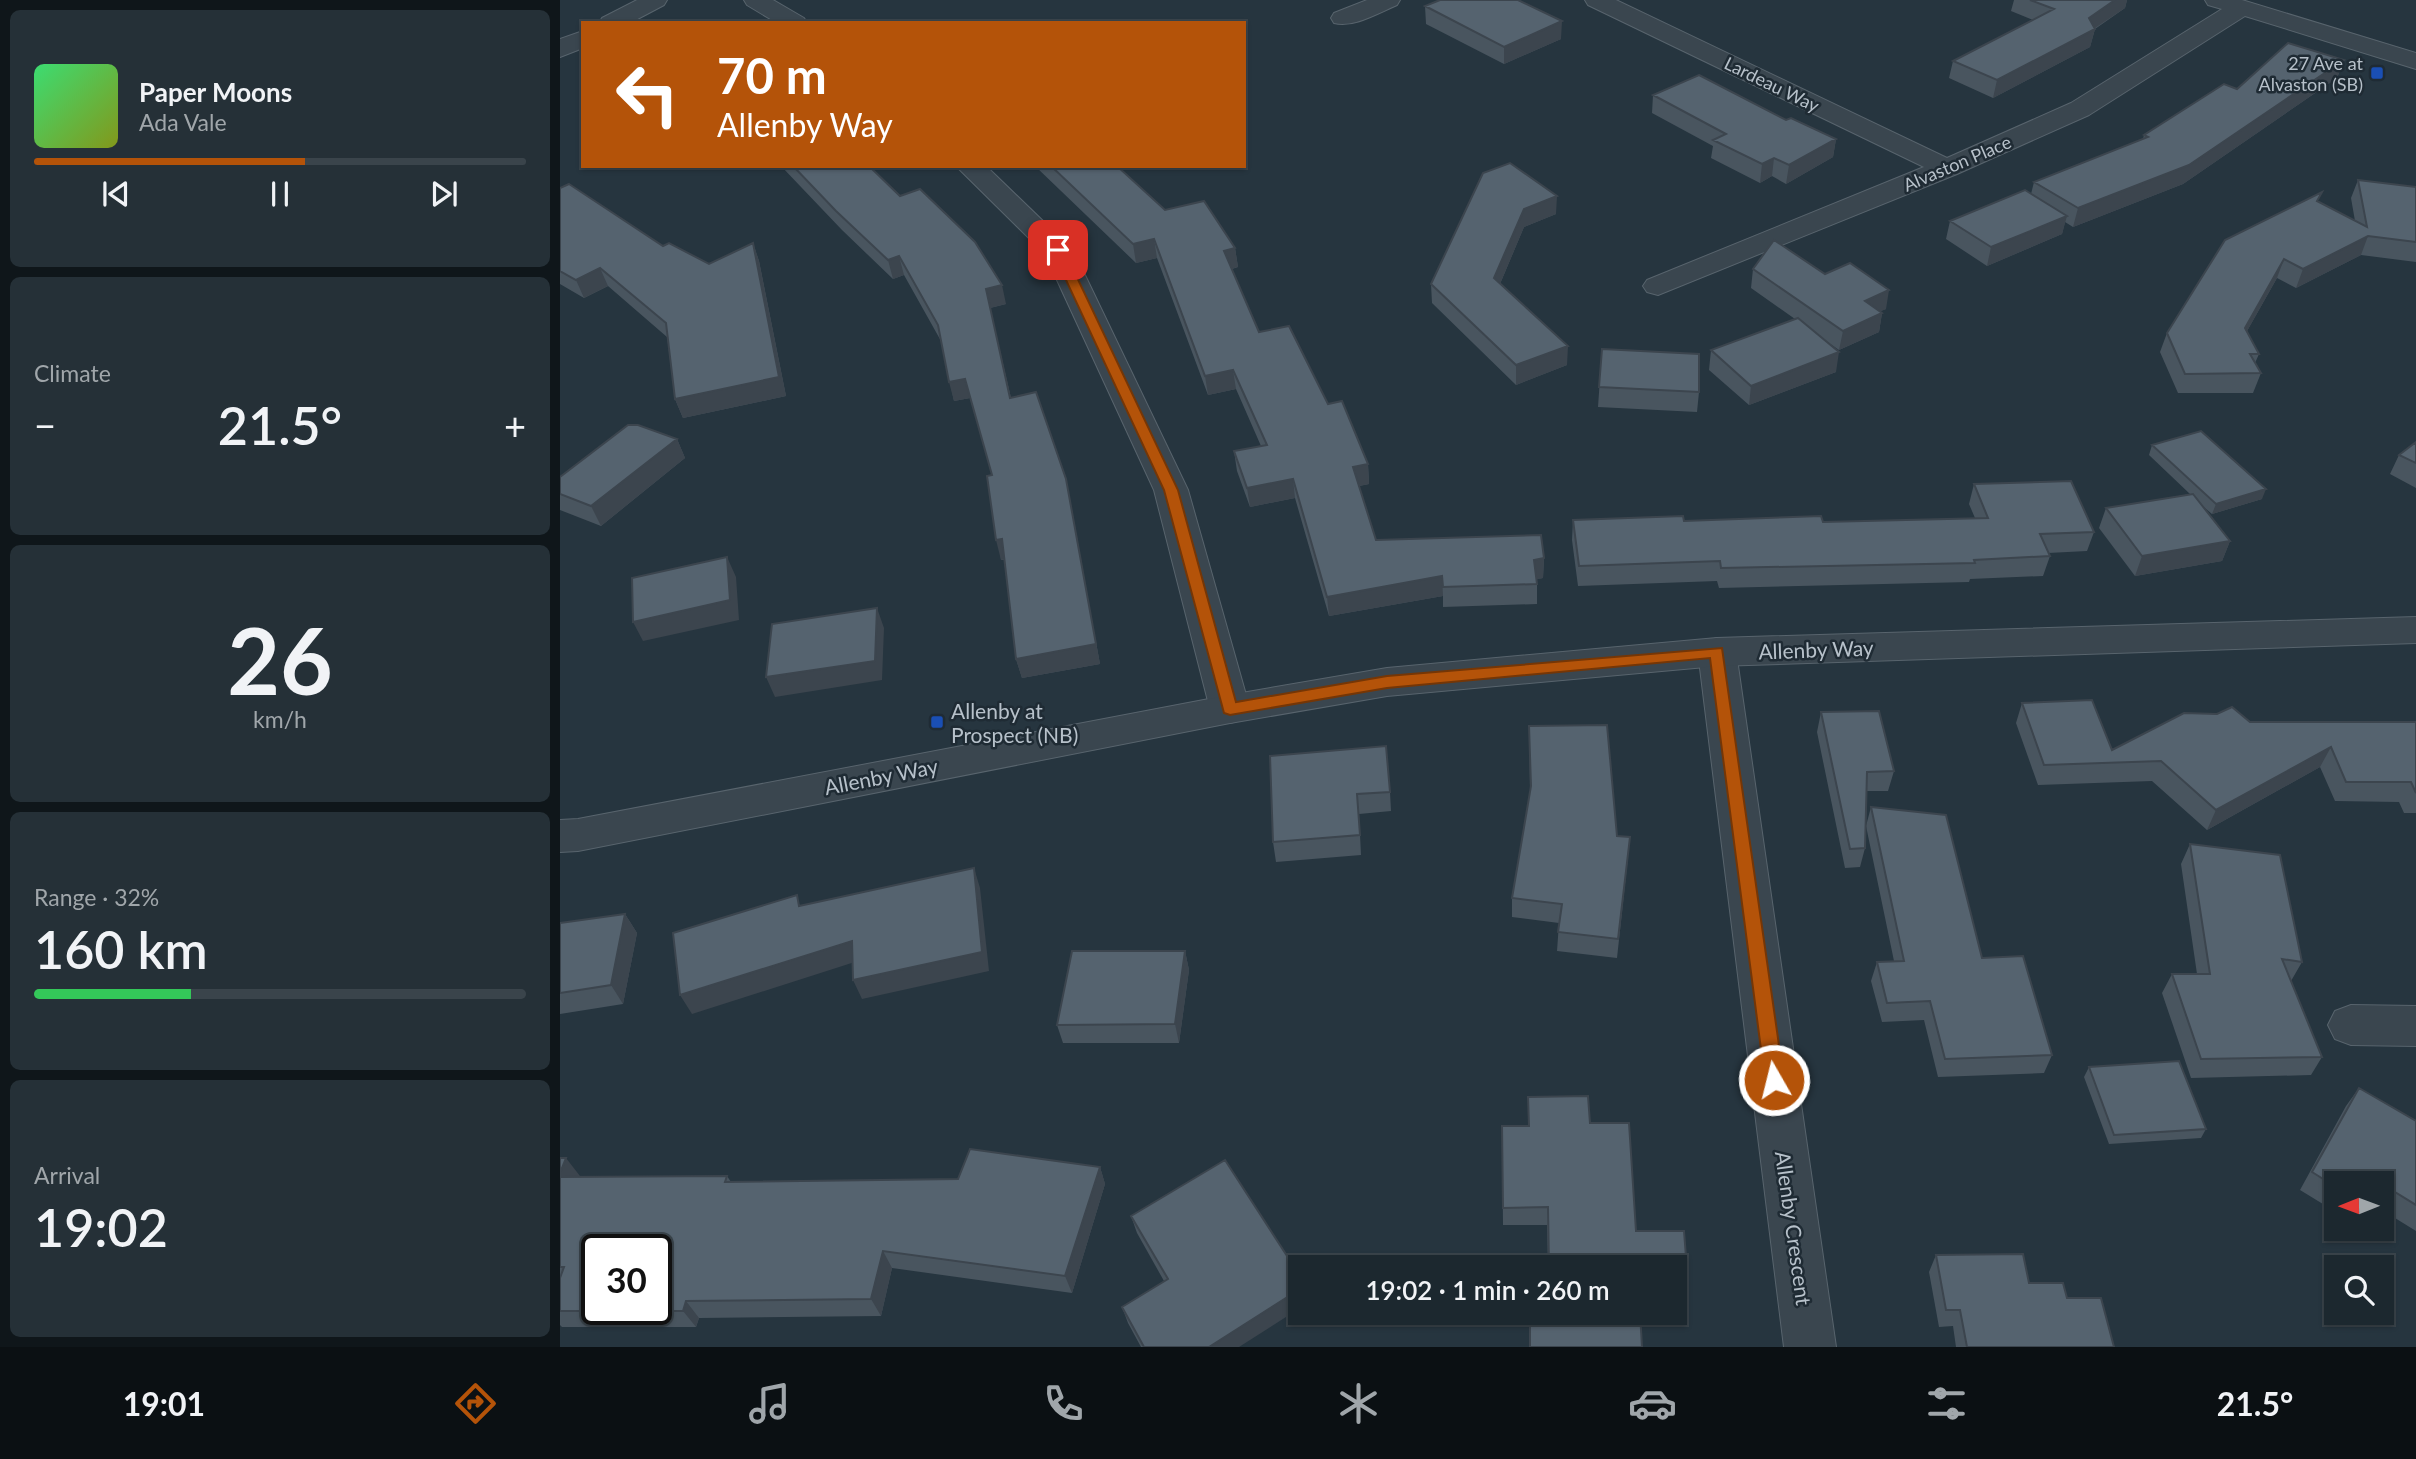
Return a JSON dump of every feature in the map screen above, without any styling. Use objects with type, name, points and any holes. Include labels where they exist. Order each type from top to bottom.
[{"type":"street","points":[[615,21],[655,0]]},
{"type":"street","points":[[756,0],[792,21]]},
{"type":"street","points":[[1343,18],[1388,0]]},
{"type":"street","name":"Lardeau Way","points":[[1597,0],[1947,168]]},
{"type":"street","points":[[2228,4],[2416,61]]},
{"type":"street","name":"Alvaston Place","points":[[1658,286],[1947,168],[2080,110],[2228,4]]},
{"type":"street","points":[[560,49],[581,39]]},
{"type":"street","points":[[972,168],[1058,250],[1171,490],[1230,709]]},
{"type":"street","name":"Allenby Way","points":[[560,836],[578,835],[1230,709],[1387,682],[1717,652],[2416,630]]},
{"type":"street","name":"Allenby Crescent","points":[[1717,652],[1810,1347]]},
{"type":"street","points":[[2351,1025],[2416,1026]]},
{"type":"building","points":[[1440,0],[1518,0],[1562,21],[1504,47],[1425,6]]},
{"type":"building","points":[[2030,0],[2115,0],[2089,18],[2095,29],[1997,80],[1953,61],[2054,9]]},
{"type":"building","points":[[2288,43],[2344,60],[2189,165],[2078,208],[2034,182],[2148,137],[2144,135],[2224,84],[2237,89]]},
{"type":"building","points":[[1699,75],[1786,120],[1791,118],[1836,139],[1789,165],[1774,158],[1762,164],[1713,140],[1726,134],[1653,95]]},
{"type":"building","points":[[1510,163],[1557,196],[1524,209],[1494,278],[1568,346],[1516,365],[1431,284],[1483,173]]},
{"type":"building","points":[[795,168],[871,168],[900,196],[920,189],[975,242],[1002,285],[986,289],[1010,398],[1036,392],[1066,479],[1096,644],[1016,659],[1002,539],[996,540],[987,476],[992,475],[965,379],[949,382],[938,325],[899,256],[888,260]]},
{"type":"building","points":[[1053,168],[1119,168],[1165,210],[1204,201],[1235,248],[1224,251],[1259,332],[1289,326],[1328,404],[1342,401],[1368,464],[1353,467],[1376,540],[1541,535],[1544,558],[1534,560],[1537,584],[1443,587],[1442,576],[1327,597],[1293,479],[1247,488],[1234,451],[1267,445],[1233,370],[1205,376],[1154,239],[1133,244]]},
{"type":"building","points":[[2358,180],[2416,187],[2416,242],[2368,236],[2303,269],[2284,259],[2245,328],[2259,354],[2250,354],[2261,373],[2185,374],[2167,333],[2225,240],[2322,192],[2317,201],[2367,227]]},
{"type":"building","points":[[569,184],[663,246],[669,243],[709,264],[753,243],[779,377],[675,399],[666,323],[600,268],[576,280],[560,271],[560,188]]},
{"type":"building","points":[[2025,190],[2067,216],[1991,247],[1950,221]]},
{"type":"building","points":[[1774,240],[1825,274],[1850,263],[1889,290],[1865,301],[1882,313],[1843,331],[1753,269]]},
{"type":"building","points":[[1798,318],[1839,352],[1751,386],[1711,350]]},
{"type":"building","points":[[1602,349],[1699,354],[1699,392],[1599,387]]},
{"type":"building","points":[[628,425],[638,425],[677,439],[591,506],[560,494],[560,477]]},
{"type":"building","points":[[2201,431],[2266,489],[2216,504],[2152,445]]},
{"type":"building","points":[[2416,442],[2416,463],[2399,455]]},
{"type":"building","points":[[2071,481],[2094,532],[2040,534],[2050,556],[1974,560],[1975,563],[1721,568],[1720,561],[1579,566],[1573,520],[1683,516],[1684,521],[1821,516],[1823,522],[1988,518],[1974,484]]},
{"type":"building","points":[[2193,494],[2230,541],[2142,556],[2106,508]]},
{"type":"building","points":[[727,557],[730,600],[633,622],[632,578]]},
{"type":"building","points":[[877,608],[875,661],[766,677],[772,624]]},
{"type":"building","points":[[2092,700],[2112,750],[2184,713],[2217,714],[2232,707],[2250,722],[2416,722],[2416,793],[2411,782],[2346,782],[2331,747],[2216,810],[2161,761],[2044,765],[2022,703]]},
{"type":"building","points":[[1879,711],[1894,771],[1867,772],[1865,848],[1850,849],[1821,712]]},
{"type":"building","points":[[1607,725],[1617,836],[1630,837],[1618,939],[1558,932],[1562,904],[1512,898],[1531,786],[1529,726]]},
{"type":"building","points":[[1386,746],[1390,792],[1357,794],[1360,835],[1273,842],[1270,756]]},
{"type":"building","points":[[1871,807],[1946,815],[1982,958],[2023,956],[2052,1055],[1945,1059],[1930,1001],[1887,1003],[1877,962],[1904,961]]},
{"type":"building","points":[[2190,844],[2280,855],[2302,962],[2282,959],[2322,1057],[2201,1059],[2172,974],[2210,974]]},
{"type":"building","points":[[974,868],[982,952],[853,980],[852,941],[680,995],[673,933],[797,895],[799,906]]},
{"type":"building","points":[[625,914],[611,985],[560,993],[560,923]]},
{"type":"building","points":[[1072,951],[1185,951],[1175,1024],[1057,1025]]},
{"type":"building","points":[[2179,1061],[2206,1129],[2114,1135],[2089,1067]]},
{"type":"building","points":[[2359,1088],[2416,1121],[2416,1205],[2394,1191],[2394,1171],[2324,1171],[2324,1180],[2312,1172]]},
{"type":"building","points":[[1588,1096],[1590,1123],[1629,1123],[1636,1231],[1684,1231],[1686,1255],[1549,1255],[1548,1207],[1503,1208],[1502,1126],[1529,1126],[1528,1097]]},
{"type":"building","points":[[970,1149],[1100,1167],[1065,1276],[883,1251],[871,1299],[686,1301],[683,1311],[672,1311],[672,1234],[581,1234],[581,1311],[560,1311],[560,1278],[564,1267],[560,1267],[560,1177],[727,1176],[725,1182],[958,1179]]},
{"type":"building","points":[[560,1158],[566,1158],[560,1173]]},
{"type":"building","points":[[1225,1160],[1288,1257],[1288,1297],[1209,1347],[1144,1347],[1122,1307],[1168,1279],[1131,1216]]},
{"type":"building","points":[[2023,1254],[2029,1283],[2063,1283],[2067,1298],[2101,1298],[2114,1347],[1967,1347],[1960,1310],[1946,1310],[1936,1255]]},
{"type":"building","points":[[1530,1325],[1641,1325],[1642,1347],[1530,1347]]},
{"type":"place","name":"27 Ave at Alvaston (SB)","points":[[2377,73]]},
{"type":"place","name":"Allenby at Prospect (NB)","points":[[937,722]]},
{"type":"route","points":[[1058,250],[1171,490],[1230,709],[1387,682],[1717,652],[1774,1080]]}]
